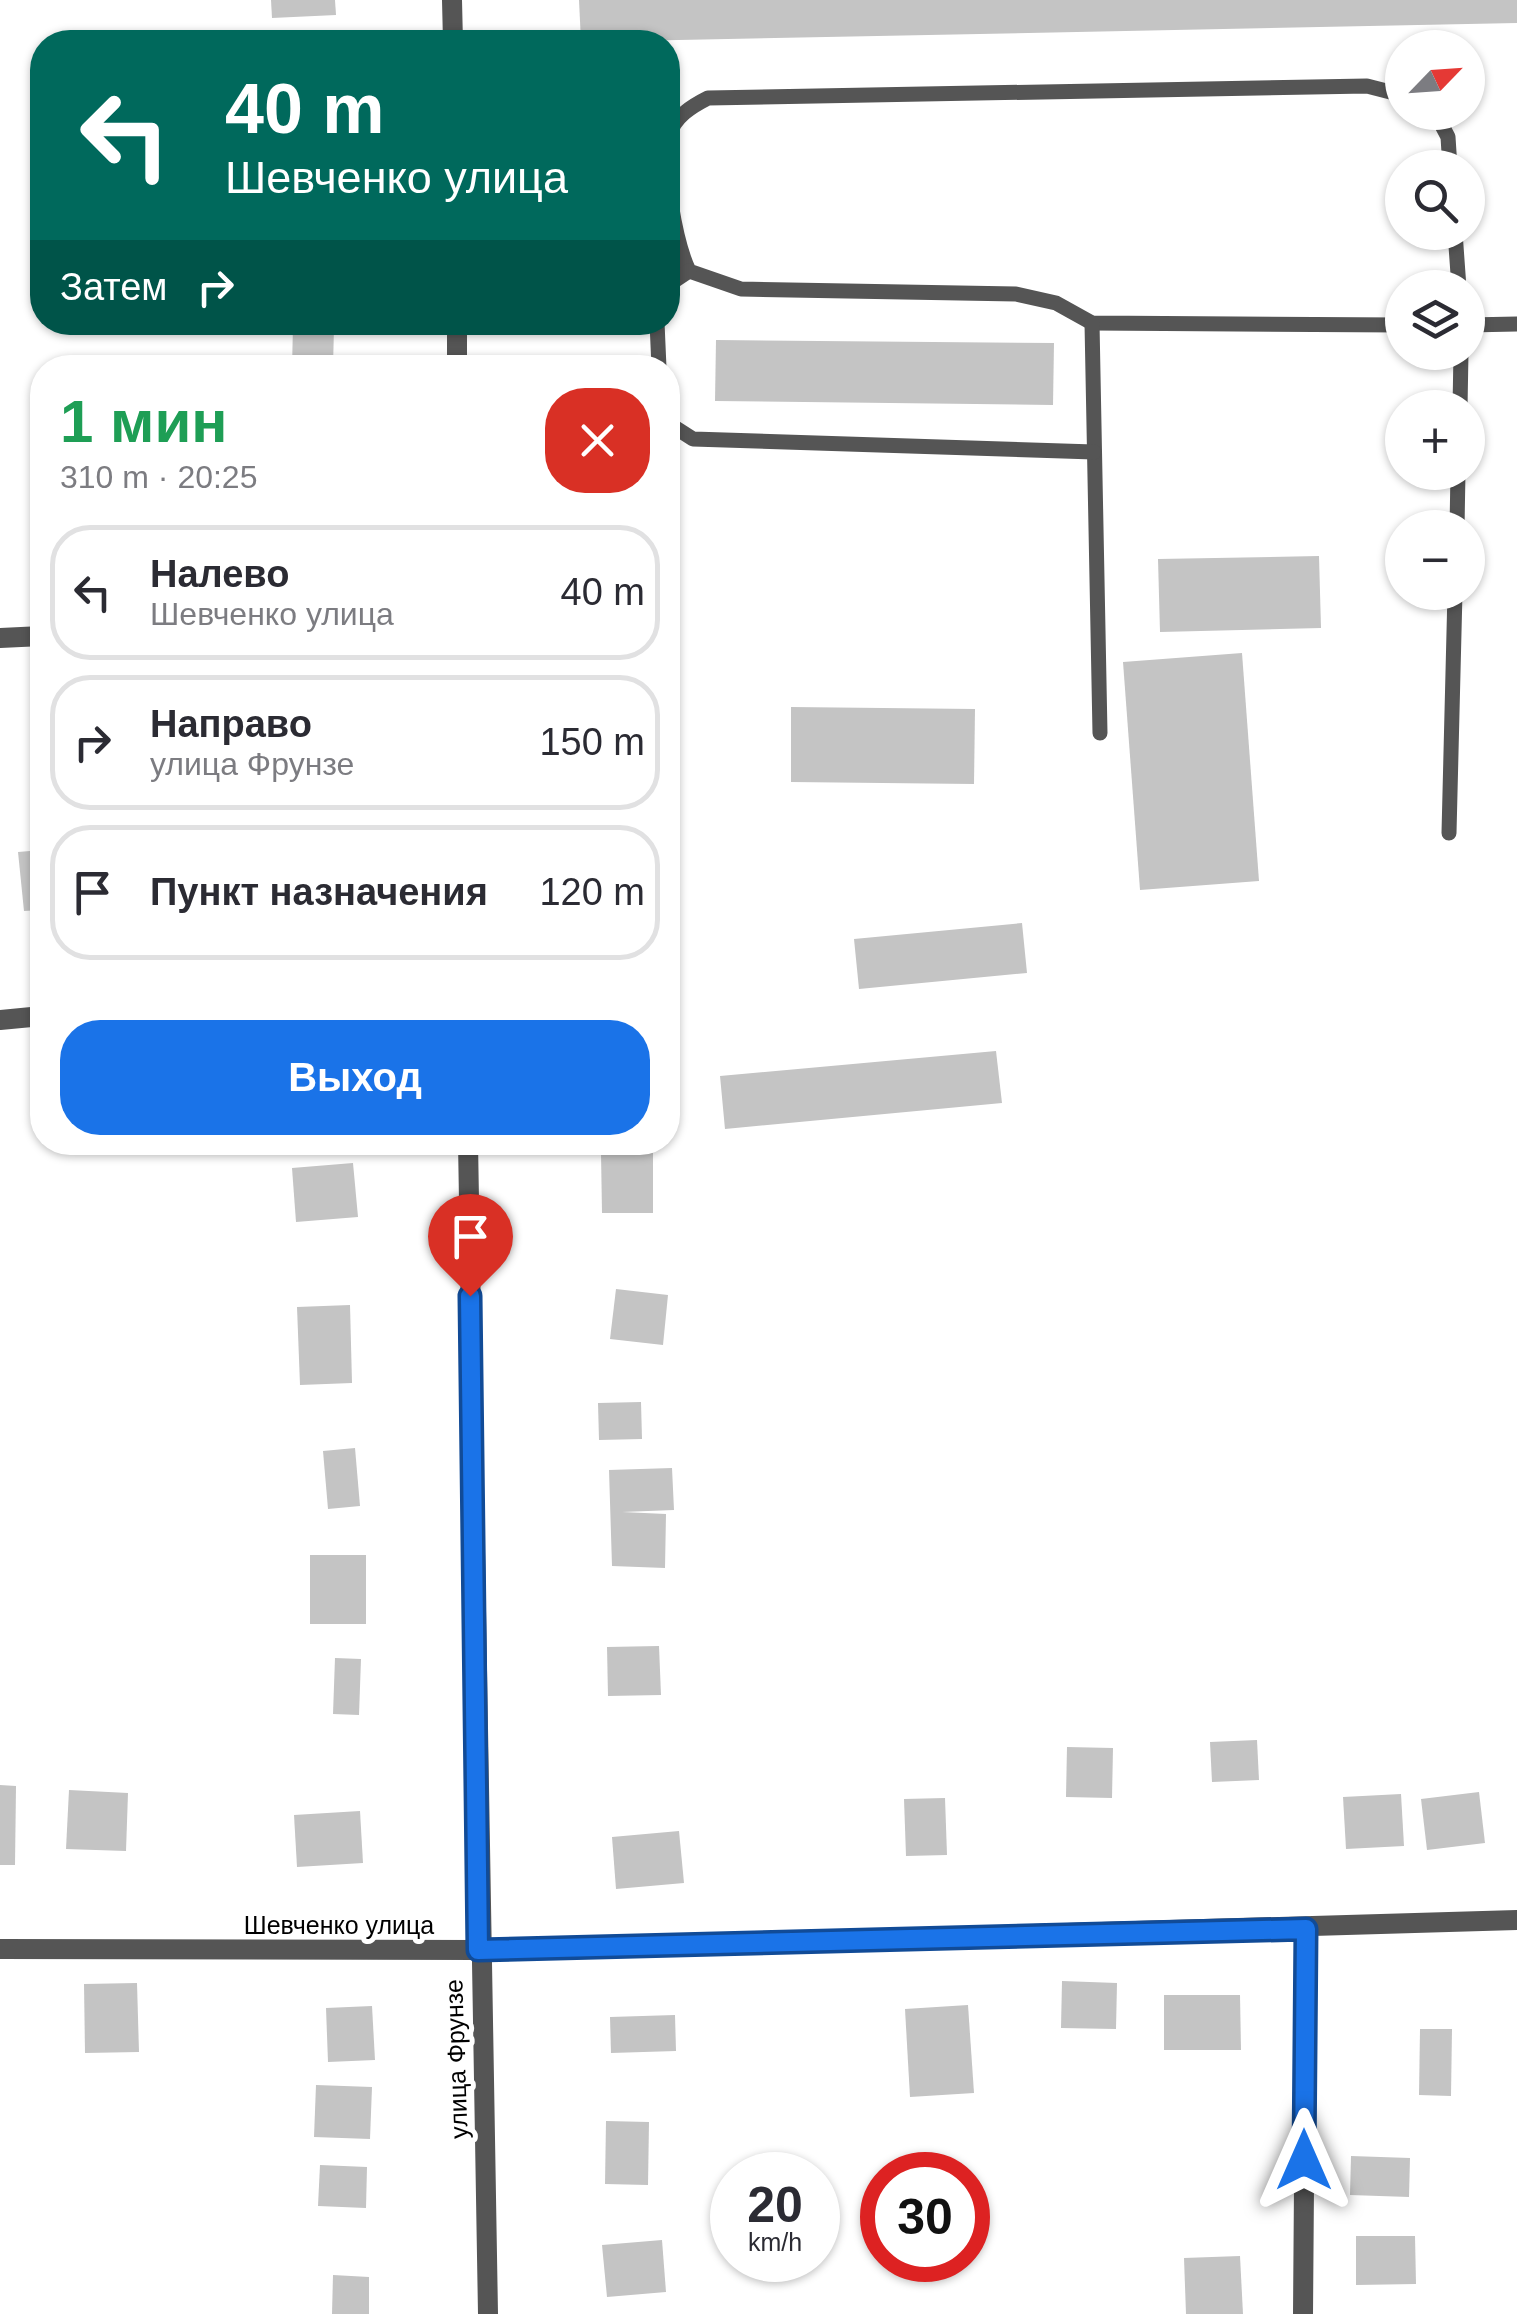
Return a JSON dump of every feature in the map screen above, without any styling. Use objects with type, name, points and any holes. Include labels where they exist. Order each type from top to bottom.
[{"type":"street","points":[[452,0],[453,30]]},
{"type":"street","points":[[0,638],[30,637]]},
{"type":"street","points":[[0,1020],[30,1017]]},
{"type":"street","name":"улица Фрунзе","points":[[468,1155],[478,1950],[488,2314]]},
{"type":"street","name":"Шевченко улица","points":[[0,1949],[478,1950],[1517,1920]]},
{"type":"street","points":[[1303,2314],[1306,1929]]},
{"type":"lane","points":[[680,119],[686,110],[708,98],[1367,86],[1385,91]]},
{"type":"lane","points":[[680,248],[689,271],[741,289],[1016,294],[1056,304],[1092,323],[1385,325]]},
{"type":"lane","points":[[680,277],[689,271]]},
{"type":"lane","points":[[1092,323],[1100,733]]},
{"type":"lane","points":[[1485,325],[1517,324]]},
{"type":"lane","points":[[680,431],[693,440],[1094,452]]},
{"type":"lane","points":[[1450,833],[1455,610]]},
{"type":"building","points":[[271,0],[335,0],[336,15],[272,18]]},
{"type":"building","points":[[579,0],[1517,0],[1517,23],[680,40],[680,30],[580,30]]},
{"type":"building","points":[[293,335],[334,335],[333,355],[292,355]]},
{"type":"building","points":[[716,340],[1054,343],[1053,405],[715,401]]},
{"type":"building","points":[[1319,556],[1321,628],[1160,632],[1158,559]]},
{"type":"building","points":[[1242,653],[1259,881],[1140,890],[1123,662]]},
{"type":"building","points":[[791,707],[975,709],[974,784],[791,782]]},
{"type":"building","points":[[30,851],[30,911],[24,911],[18,852]]},
{"type":"building","points":[[1022,923],[1027,973],[859,989],[854,939]]},
{"type":"building","points":[[996,1051],[1002,1103],[725,1129],[720,1076]]},
{"type":"building","points":[[601,1155],[653,1155],[653,1213],[602,1213]]},
{"type":"building","points":[[353,1163],[358,1217],[296,1222],[292,1168]]},
{"type":"building","points":[[616,1289],[668,1295],[663,1345],[610,1339]]},
{"type":"building","points":[[350,1305],[352,1383],[300,1385],[297,1307]]},
{"type":"building","points":[[641,1402],[642,1439],[599,1440],[598,1403]]},
{"type":"building","points":[[355,1448],[360,1506],[328,1509],[323,1451]]},
{"type":"building","points":[[672,1468],[674,1510],[622,1512],[666,1514],[665,1568],[612,1566],[609,1470]]},
{"type":"building","points":[[310,1555],[366,1555],[366,1624],[310,1624]]},
{"type":"building","points":[[659,1646],[661,1695],[608,1696],[607,1647]]},
{"type":"building","points":[[335,1658],[361,1659],[359,1715],[333,1714]]},
{"type":"building","points":[[1257,1740],[1259,1780],[1212,1782],[1210,1742]]},
{"type":"building","points":[[1067,1747],[1113,1748],[1112,1798],[1066,1797]]},
{"type":"building","points":[[0,1785],[16,1786],[15,1865],[0,1865]]},
{"type":"building","points":[[69,1790],[128,1793],[126,1851],[66,1849]]},
{"type":"building","points":[[1479,1792],[1485,1843],[1427,1850],[1421,1799]]},
{"type":"building","points":[[1401,1794],[1404,1846],[1346,1849],[1343,1797]]},
{"type":"building","points":[[945,1798],[947,1855],[906,1856],[904,1799]]},
{"type":"building","points":[[360,1811],[363,1863],[297,1867],[294,1815]]},
{"type":"building","points":[[679,1831],[684,1883],[616,1889],[612,1837]]},
{"type":"building","points":[[1062,1981],[1117,1983],[1116,2029],[1061,2028]]},
{"type":"building","points":[[137,1983],[139,2052],[85,2053],[84,1984]]},
{"type":"building","points":[[1164,1995],[1240,1995],[1241,2050],[1164,2050]]},
{"type":"building","points":[[968,2005],[974,2093],[910,2097],[905,2009]]},
{"type":"building","points":[[372,2006],[375,2060],[328,2062],[326,2008]]},
{"type":"building","points":[[675,2015],[676,2051],[611,2053],[610,2017]]},
{"type":"building","points":[[1420,2029],[1452,2029],[1451,2096],[1419,2095]]},
{"type":"building","points":[[316,2085],[372,2087],[370,2139],[314,2137]]},
{"type":"building","points":[[606,2121],[649,2122],[648,2185],[605,2184]]},
{"type":"building","points":[[1351,2156],[1410,2158],[1409,2197],[1350,2195]]},
{"type":"building","points":[[320,2165],[367,2167],[366,2208],[318,2206]]},
{"type":"building","points":[[1356,2236],[1415,2236],[1416,2284],[1356,2285]]},
{"type":"building","points":[[662,2240],[666,2292],[607,2297],[602,2245]]},
{"type":"building","points":[[1240,2256],[1243,2314],[1186,2314],[1184,2258]]},
{"type":"building","points":[[333,2275],[369,2277],[369,2314],[332,2314]]},
{"type":"route","points":[[470,1296],[478,1950],[1306,1929],[1304,2160]]}]
